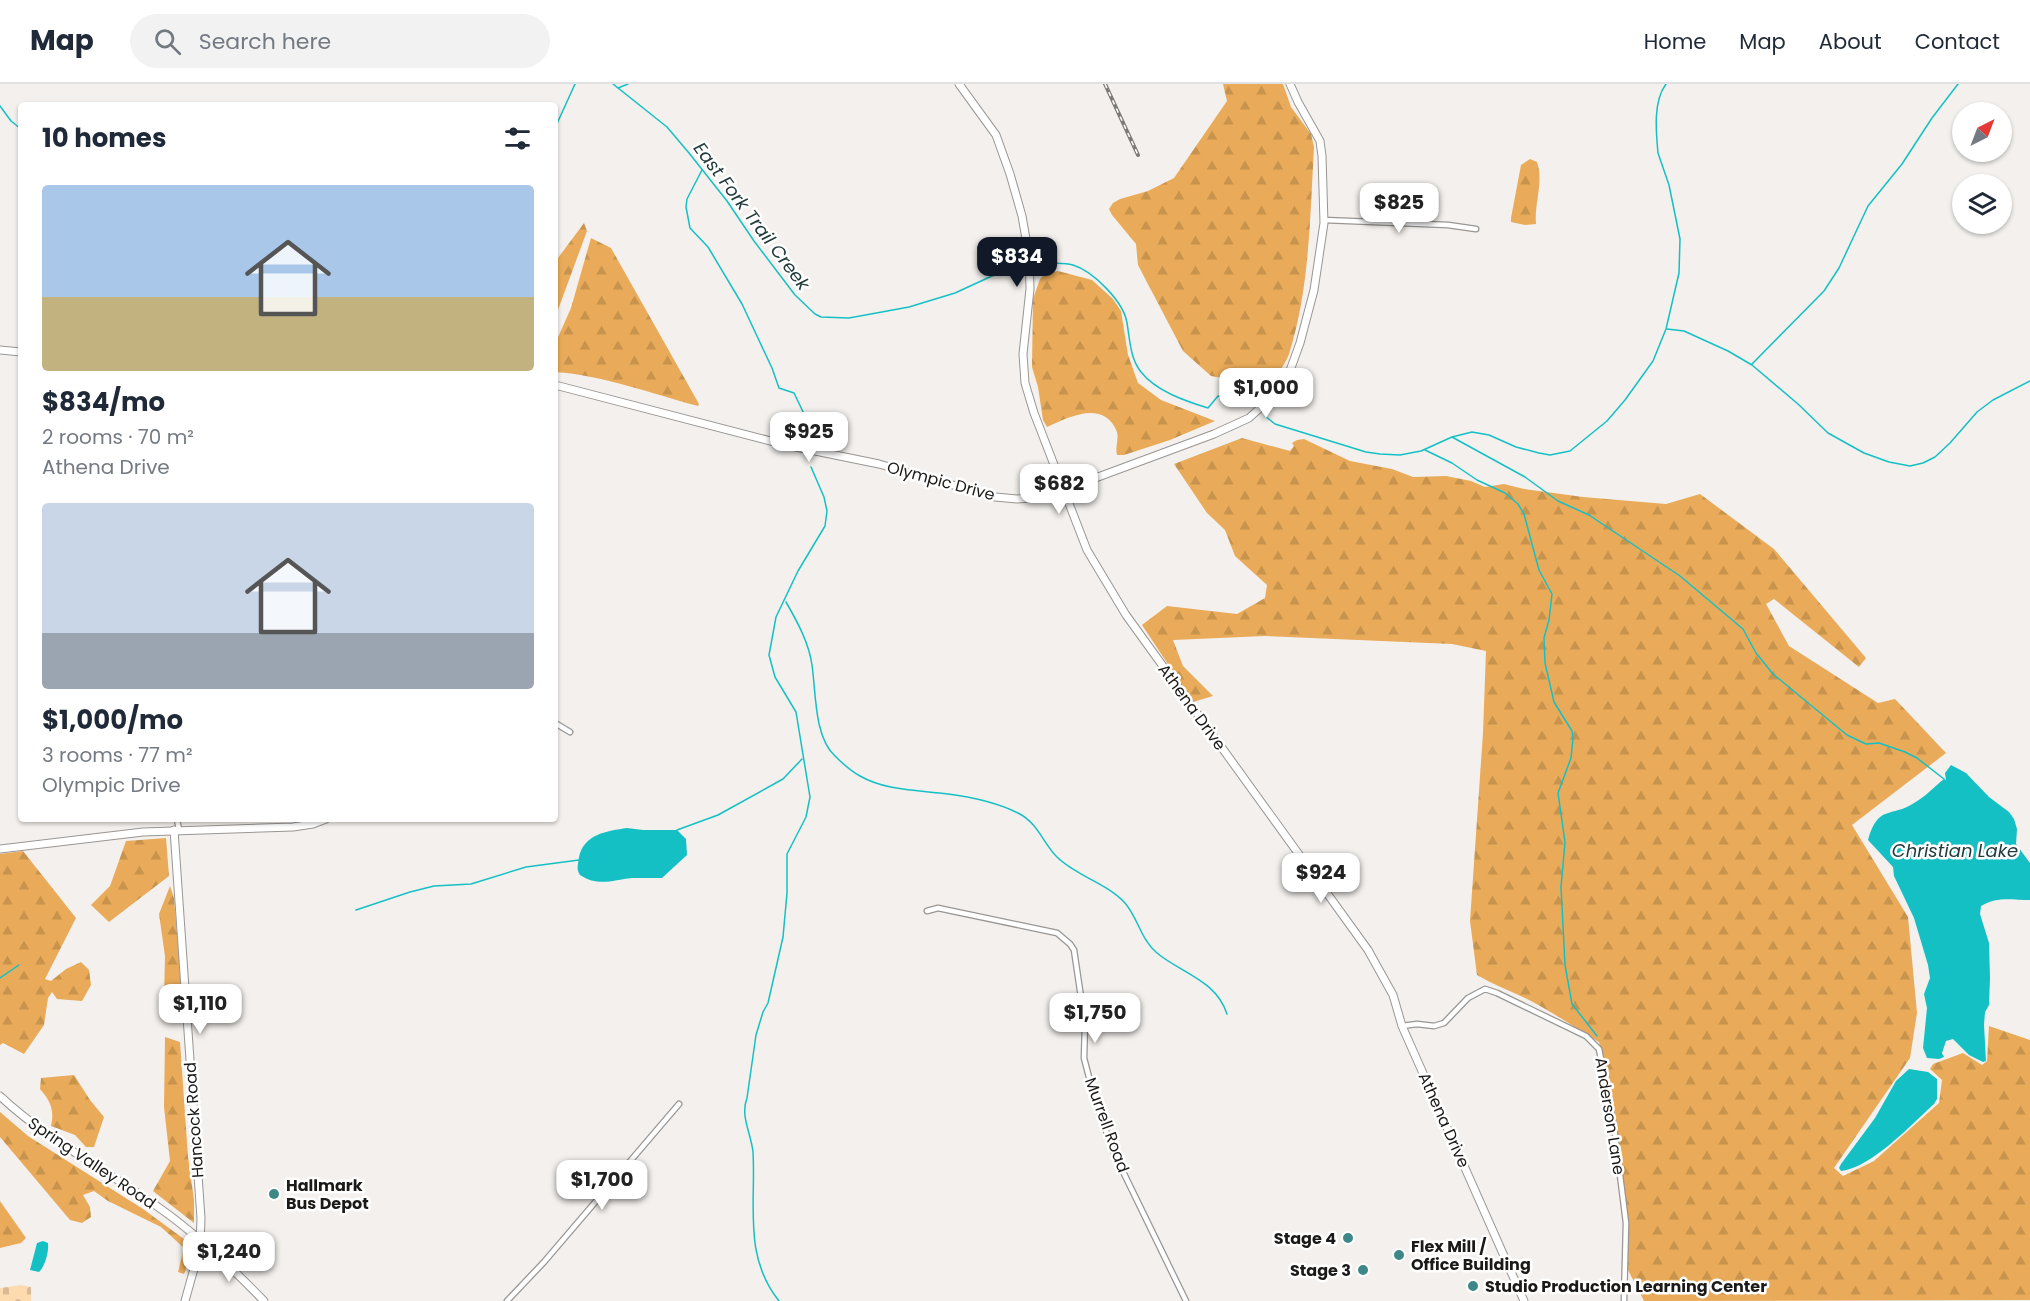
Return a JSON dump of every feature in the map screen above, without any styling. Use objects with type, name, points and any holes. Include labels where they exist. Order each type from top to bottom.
[{"type":"street","name":"Athena Drive","points":[[959,84],[996,135],[1023,216],[1029,256],[1030,289],[1023,354],[1025,383],[1034,413],[1087,550],[1112,596],[1363,941],[1393,995],[1402,1026],[1524,1301]]},
{"type":"street","name":"Olympic Drive","points":[[558,386],[786,446],[879,464],[995,497],[1030,498],[1063,490],[1214,434],[1249,418],[1269,400],[1288,376],[1300,343],[1314,290],[1324,220],[1320,141],[1290,84]]},
{"type":"street","points":[[1324,220],[1448,225],[1476,229]]},
{"type":"street","points":[[0,350],[18,352]]},
{"type":"street","points":[[558,725],[570,732]]},
{"type":"street","points":[[176,830],[177,822]]},
{"type":"street","points":[[0,849],[176,830],[293,827],[319,822]]},
{"type":"street","name":"Hancock Road","points":[[176,830],[200,1200],[200,1239],[185,1301]]},
{"type":"street","name":"Murrell Road","points":[[927,911],[938,908],[1057,933],[1074,950],[1085,1024],[1084,1058],[1090,1084],[1112,1149],[1186,1301]]},
{"type":"street","name":"Anderson Lane","points":[[1402,1026],[1417,1024],[1434,1026],[1444,1023],[1468,998],[1485,989],[1586,1036],[1599,1049],[1614,1127],[1626,1223],[1624,1301]]},
{"type":"street","name":"Spring Valley Road","points":[[0,1096],[30,1122],[147,1199],[200,1239],[264,1301]]},
{"type":"street","points":[[507,1301],[544,1262],[679,1104]]},
{"type":"street","points":[[197,1257],[203,1251],[214,1251]]},
{"type":"green space","points":[[1223,84],[1283,84],[1291,107],[1311,134],[1314,147],[1308,251],[1301,303],[1289,354],[1270,386],[1211,376],[1183,351],[1138,265],[1136,244],[1109,209],[1120,199],[1148,191],[1174,178],[1227,101]]},
{"type":"green space","points":[[1530,159],[1537,162],[1540,178],[1536,224],[1525,225],[1511,222],[1511,218],[1521,165]]},
{"type":"green space","points":[[584,223],[587,231],[558,310],[558,258]]},
{"type":"green space","points":[[591,238],[611,248],[699,404],[698,406],[609,381],[558,372],[558,337],[571,308]]},
{"type":"green space","points":[[1058,271],[1092,280],[1113,299],[1121,311],[1128,355],[1138,383],[1161,400],[1215,421],[1170,440],[1124,455],[1117,455],[1117,432],[1104,416],[1085,413],[1047,427],[1043,420],[1038,387],[1032,367],[1033,299],[1040,279],[1045,274]]},
{"type":"green space","points":[[1242,438],[1290,451],[1294,446],[1292,443],[1304,439],[1350,461],[1392,469],[1413,477],[1446,476],[1471,481],[1485,487],[1504,484],[1583,497],[1666,504],[1700,494],[1774,549],[1866,658],[1859,667],[1774,599],[1766,604],[1789,646],[1878,703],[1895,699],[1946,753],[1852,825],[1908,917],[1917,1013],[1910,1058],[1834,1168],[1843,1176],[1874,1161],[1939,1103],[1942,1080],[1930,1069],[1933,1064],[1963,1053],[1982,1065],[1987,1061],[1989,1026],[2030,1040],[2030,1300],[1644,1301],[1628,1270],[1626,1206],[1611,1085],[1599,1042],[1540,1006],[1477,975],[1470,921],[1483,733],[1486,651],[1452,644],[1265,636],[1173,640],[1183,666],[1213,696],[1193,702],[1142,625],[1167,606],[1237,614],[1265,598],[1267,585],[1235,556],[1225,530],[1207,513],[1174,464]]},
{"type":"green space","points":[[166,838],[169,876],[109,922],[91,905],[110,886],[126,841]]},
{"type":"green space","points":[[23,851],[76,918],[45,979],[51,981],[66,969],[81,962],[89,970],[91,985],[82,1001],[57,999],[52,992],[48,998],[44,1025],[24,1054],[3,1043],[0,1045],[0,854]]},
{"type":"green space","points":[[170,886],[174,898],[184,1015],[164,997],[165,956],[159,914]]},
{"type":"green space","points":[[165,1037],[180,1042],[194,1223],[153,1191],[170,1161],[164,1107]]},
{"type":"green space","points":[[74,1075],[104,1117],[94,1147],[86,1147],[75,1135],[51,1126],[51,1106],[40,1089],[41,1078]]},
{"type":"green space","points":[[0,1112],[28,1136],[143,1209],[188,1242],[194,1249],[184,1274],[178,1272],[184,1248],[161,1227],[108,1201],[94,1191],[83,1195],[90,1207],[91,1217],[82,1223],[70,1220],[0,1137]]},
{"type":"green space","points":[[0,1201],[26,1238],[21,1243],[0,1248]]},
{"type":"green space","points":[[21,1285],[31,1287],[31,1301],[0,1301],[0,1288]]},
{"type":"water","name":"Christian Lake","points":[[1951,765],[1966,773],[1989,797],[2009,812],[2017,829],[2016,844],[2030,863],[2030,900],[1999,900],[1981,906],[1980,914],[1989,943],[1990,978],[1989,1005],[1985,1012],[1984,1025],[1986,1061],[1983,1062],[1969,1055],[1953,1039],[1946,1041],[1942,1053],[1944,1057],[1927,1058],[1923,1048],[1927,1008],[1924,994],[1930,978],[1928,965],[1914,918],[1894,876],[1893,867],[1868,840],[1876,821],[1881,816],[1906,807],[1922,798],[1944,779],[1946,780],[1945,773]]},
{"type":"water","points":[[627,828],[677,830],[686,839],[687,855],[662,878],[632,878],[599,882],[580,875],[579,857],[586,843],[604,832]]},
{"type":"water","points":[[1909,1069],[1928,1072],[1937,1079],[1937,1099],[1934,1104],[1878,1154],[1853,1168],[1841,1171],[1839,1168],[1841,1164],[1875,1118],[1896,1081]]},
{"type":"water","points":[[43,1241],[48,1243],[45,1263],[39,1272],[30,1270],[37,1243]]},
{"type":"waterway","points":[[558,121],[575,84]]},
{"type":"waterway","name":"East Fork Trail Creek","points":[[613,84],[667,127],[727,201],[795,295],[821,317],[849,318],[909,307],[955,293],[992,276],[1025,266]]},
{"type":"waterway","points":[[618,88],[628,84]]},
{"type":"waterway","name":"East Fork Trail Creek","points":[[1265,416],[1275,424],[1366,452],[1400,455],[1421,451],[1452,437],[1472,432],[1489,435],[1516,447],[1550,455],[1570,451],[1607,421],[1653,361],[1666,329],[1679,273],[1680,239],[1669,185],[1658,153],[1657,108],[1666,84]]},
{"type":"waterway","points":[[1752,364],[1824,291],[1839,268],[1868,206],[1902,164],[1932,118],[1958,84]]},
{"type":"waterway","points":[[0,106],[18,127]]},
{"type":"waterway","points":[[702,170],[687,199],[686,207],[690,228],[708,247],[742,304],[779,388],[794,393],[814,430]]},
{"type":"waterway","name":"East Fork Trail Creek","points":[[1032,265],[1058,263],[1073,265],[1098,280],[1114,297],[1125,315],[1137,367],[1155,385],[1181,399],[1208,408],[1218,396],[1237,399],[1246,405]]},
{"type":"waterway","name":"East Fork Trail Creek","points":[[1667,329],[1684,331],[1752,365],[1828,433],[1864,453],[1889,462],[1910,466],[1935,457],[1977,412],[1993,400],[2030,381]]},
{"type":"waterway","points":[[1452,437],[1525,477],[1558,501],[1589,515],[1680,576],[1743,629],[1756,653],[1773,674],[1847,735],[1866,744],[1879,743],[1905,752],[1917,758],[1944,779]]},
{"type":"waterway","points":[[1425,450],[1452,463],[1477,480],[1505,493],[1518,504],[1524,514],[1539,570],[1552,594],[1544,638],[1545,663],[1554,702],[1572,731],[1573,738],[1571,758],[1558,793],[1565,842],[1561,887],[1565,965],[1572,1004],[1597,1036]]},
{"type":"waterway","points":[[779,1301],[760,1266],[756,1248],[753,1211],[753,1152],[745,1105],[756,1035],[768,1003],[783,937],[787,893],[787,854],[806,817],[810,797],[796,712],[775,677],[769,655],[776,617],[798,571],[825,526],[827,511],[824,497],[811,467]]},
{"type":"waterway","points":[[786,602],[808,649],[817,714],[823,738],[835,756],[860,776],[881,785],[975,799],[1002,806],[1025,817],[1052,852],[1065,864],[1118,896],[1133,915],[1152,948],[1166,960],[1206,985],[1222,1002],[1227,1014]]},
{"type":"waterway","points":[[677,830],[718,815],[783,779],[802,759]]},
{"type":"waterway","points":[[356,910],[434,886],[471,884],[526,867],[579,860]]},
{"type":"waterway","points":[[0,978],[19,965]]},
{"type":"railway","points":[[1105,84],[1138,155]]},
{"type":"place","name":"Hallmark Bus Depot","points":[[274,1194]]},
{"type":"place","name":"Stage 4","points":[[1348,1238]]},
{"type":"place","name":"Flex Mill / Office Building","points":[[1399,1255]]},
{"type":"place","name":"Stage 3","points":[[1363,1270]]},
{"type":"place","name":"Studio Production Learning Center","points":[[1473,1286]]}]
